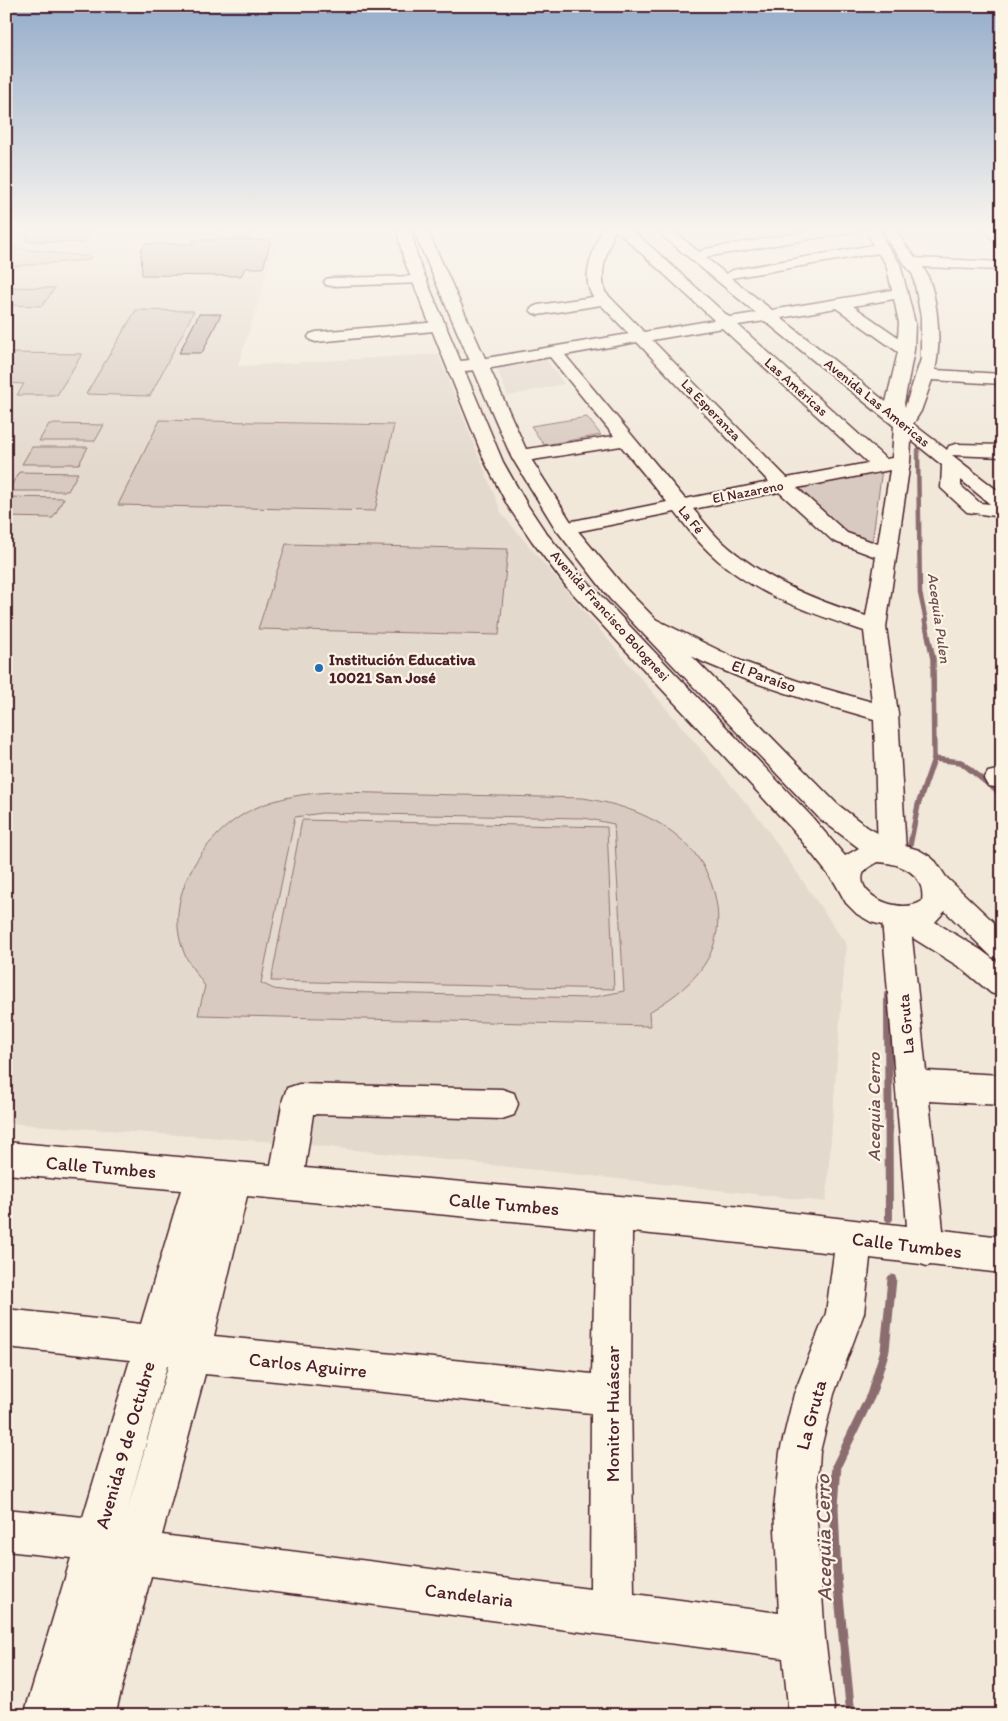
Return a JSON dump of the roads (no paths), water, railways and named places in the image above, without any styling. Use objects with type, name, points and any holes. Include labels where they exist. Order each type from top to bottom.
[{"type":"street","name":"Avenida Francisco Bolognesi","points":[[431,307],[494,462],[518,506],[539,537],[574,581],[802,824],[849,880]]},
{"type":"street","name":"Avenida Francisco Bolognesi","points":[[455,307],[520,456],[565,528],[618,594],[828,811],[857,834],[890,852]]},
{"type":"street","points":[[538,310],[556,307]]},
{"type":"street","name":"La Esperanza","points":[[611,307],[783,485],[840,537],[887,554]]},
{"type":"street","name":"Las Américas","points":[[708,307],[892,464]]},
{"type":"street","name":"Avenida Las Americas","points":[[767,307],[953,457],[1002,504]]},
{"type":"street","name":"Avenida Las Americas","points":[[768,307],[895,403]]},
{"type":"street","points":[[456,366],[480,364],[821,307]]},
{"type":"street","points":[[845,307],[906,350]]},
{"type":"street","points":[[904,307],[907,322],[906,350],[895,403],[907,420]]},
{"type":"street","points":[[890,852],[886,714],[875,628],[887,554],[892,464],[907,420],[926,374],[929,357],[929,324],[925,307]]},
{"type":"street","points":[[316,336],[439,328]]},
{"type":"street","name":"La Fé","points":[[554,352],[709,541],[736,564],[771,588],[875,628]]},
{"type":"street","points":[[926,374],[1002,379]]},
{"type":"street","points":[[520,456],[625,440]]},
{"type":"street","points":[[1002,451],[953,457],[951,488],[974,508],[1002,511]]},
{"type":"street","name":"Avenida Las Americas","points":[[953,457],[1002,488]]},
{"type":"street","name":"El Nazareno","points":[[565,528],[892,464]]},
{"type":"street","name":"El Paraíso","points":[[647,624],[731,665],[768,679],[886,714]]},
{"type":"street","points":[[901,919],[919,917],[928,912],[935,904],[938,895],[936,885],[930,874],[920,864],[907,857],[890,852],[875,852],[855,862],[850,870],[849,880],[852,891],[859,901],[876,913],[901,919],[963,954],[1002,984]]},
{"type":"street","points":[[936,885],[1002,948]]},
{"type":"street","name":"La Gruta","points":[[901,919],[911,1085],[926,1248]]},
{"type":"street","points":[[911,1085],[1002,1090]]},
{"type":"street","points":[[284,1183],[299,1099],[502,1104]]},
{"type":"street","name":"Calle Tumbes","points":[[6,1158],[732,1224],[926,1248],[1002,1255]]},
{"type":"street","name":"Avenida 9 de Octubre","points":[[47,1715],[116,1547],[173,1348],[218,1177]]},
{"type":"street","name":"Monitor Huáscar","points":[[612,1614],[611,1395],[614,1214]]},
{"type":"street","name":"La Gruta","points":[[812,1715],[802,1638],[795,1508],[800,1452],[814,1394],[846,1313],[854,1238]]},
{"type":"street","name":"Carlos Aguirre","points":[[6,1328],[611,1395]]},
{"type":"street","name":"Candelaria","points":[[6,1530],[116,1547],[802,1638]]},
{"type":"street","name":"Avenida 9 de Octubre","points":[[92,1715],[116,1547]]},
{"type":"waterway","name":"Acequia Pulen","points":[[918,450],[920,593],[926,621]]},
{"type":"waterway","name":"Acequia Pulen","points":[[925,620],[933,659],[934,759]]},
{"type":"waterway","name":"Acequia Cerro","points":[[910,845],[918,805],[934,759]]},
{"type":"waterway","points":[[934,759],[961,762],[1002,795]]},
{"type":"waterway","name":"Acequia Cerro","points":[[888,995],[889,1218]]},
{"type":"waterway","name":"Acequia Cerro","points":[[851,1715],[837,1577],[834,1507],[837,1465],[871,1395],[885,1350],[892,1279]]},
{"type":"place","name":"Institución Educativa 10021 San José","points":[[319,668]]}]
